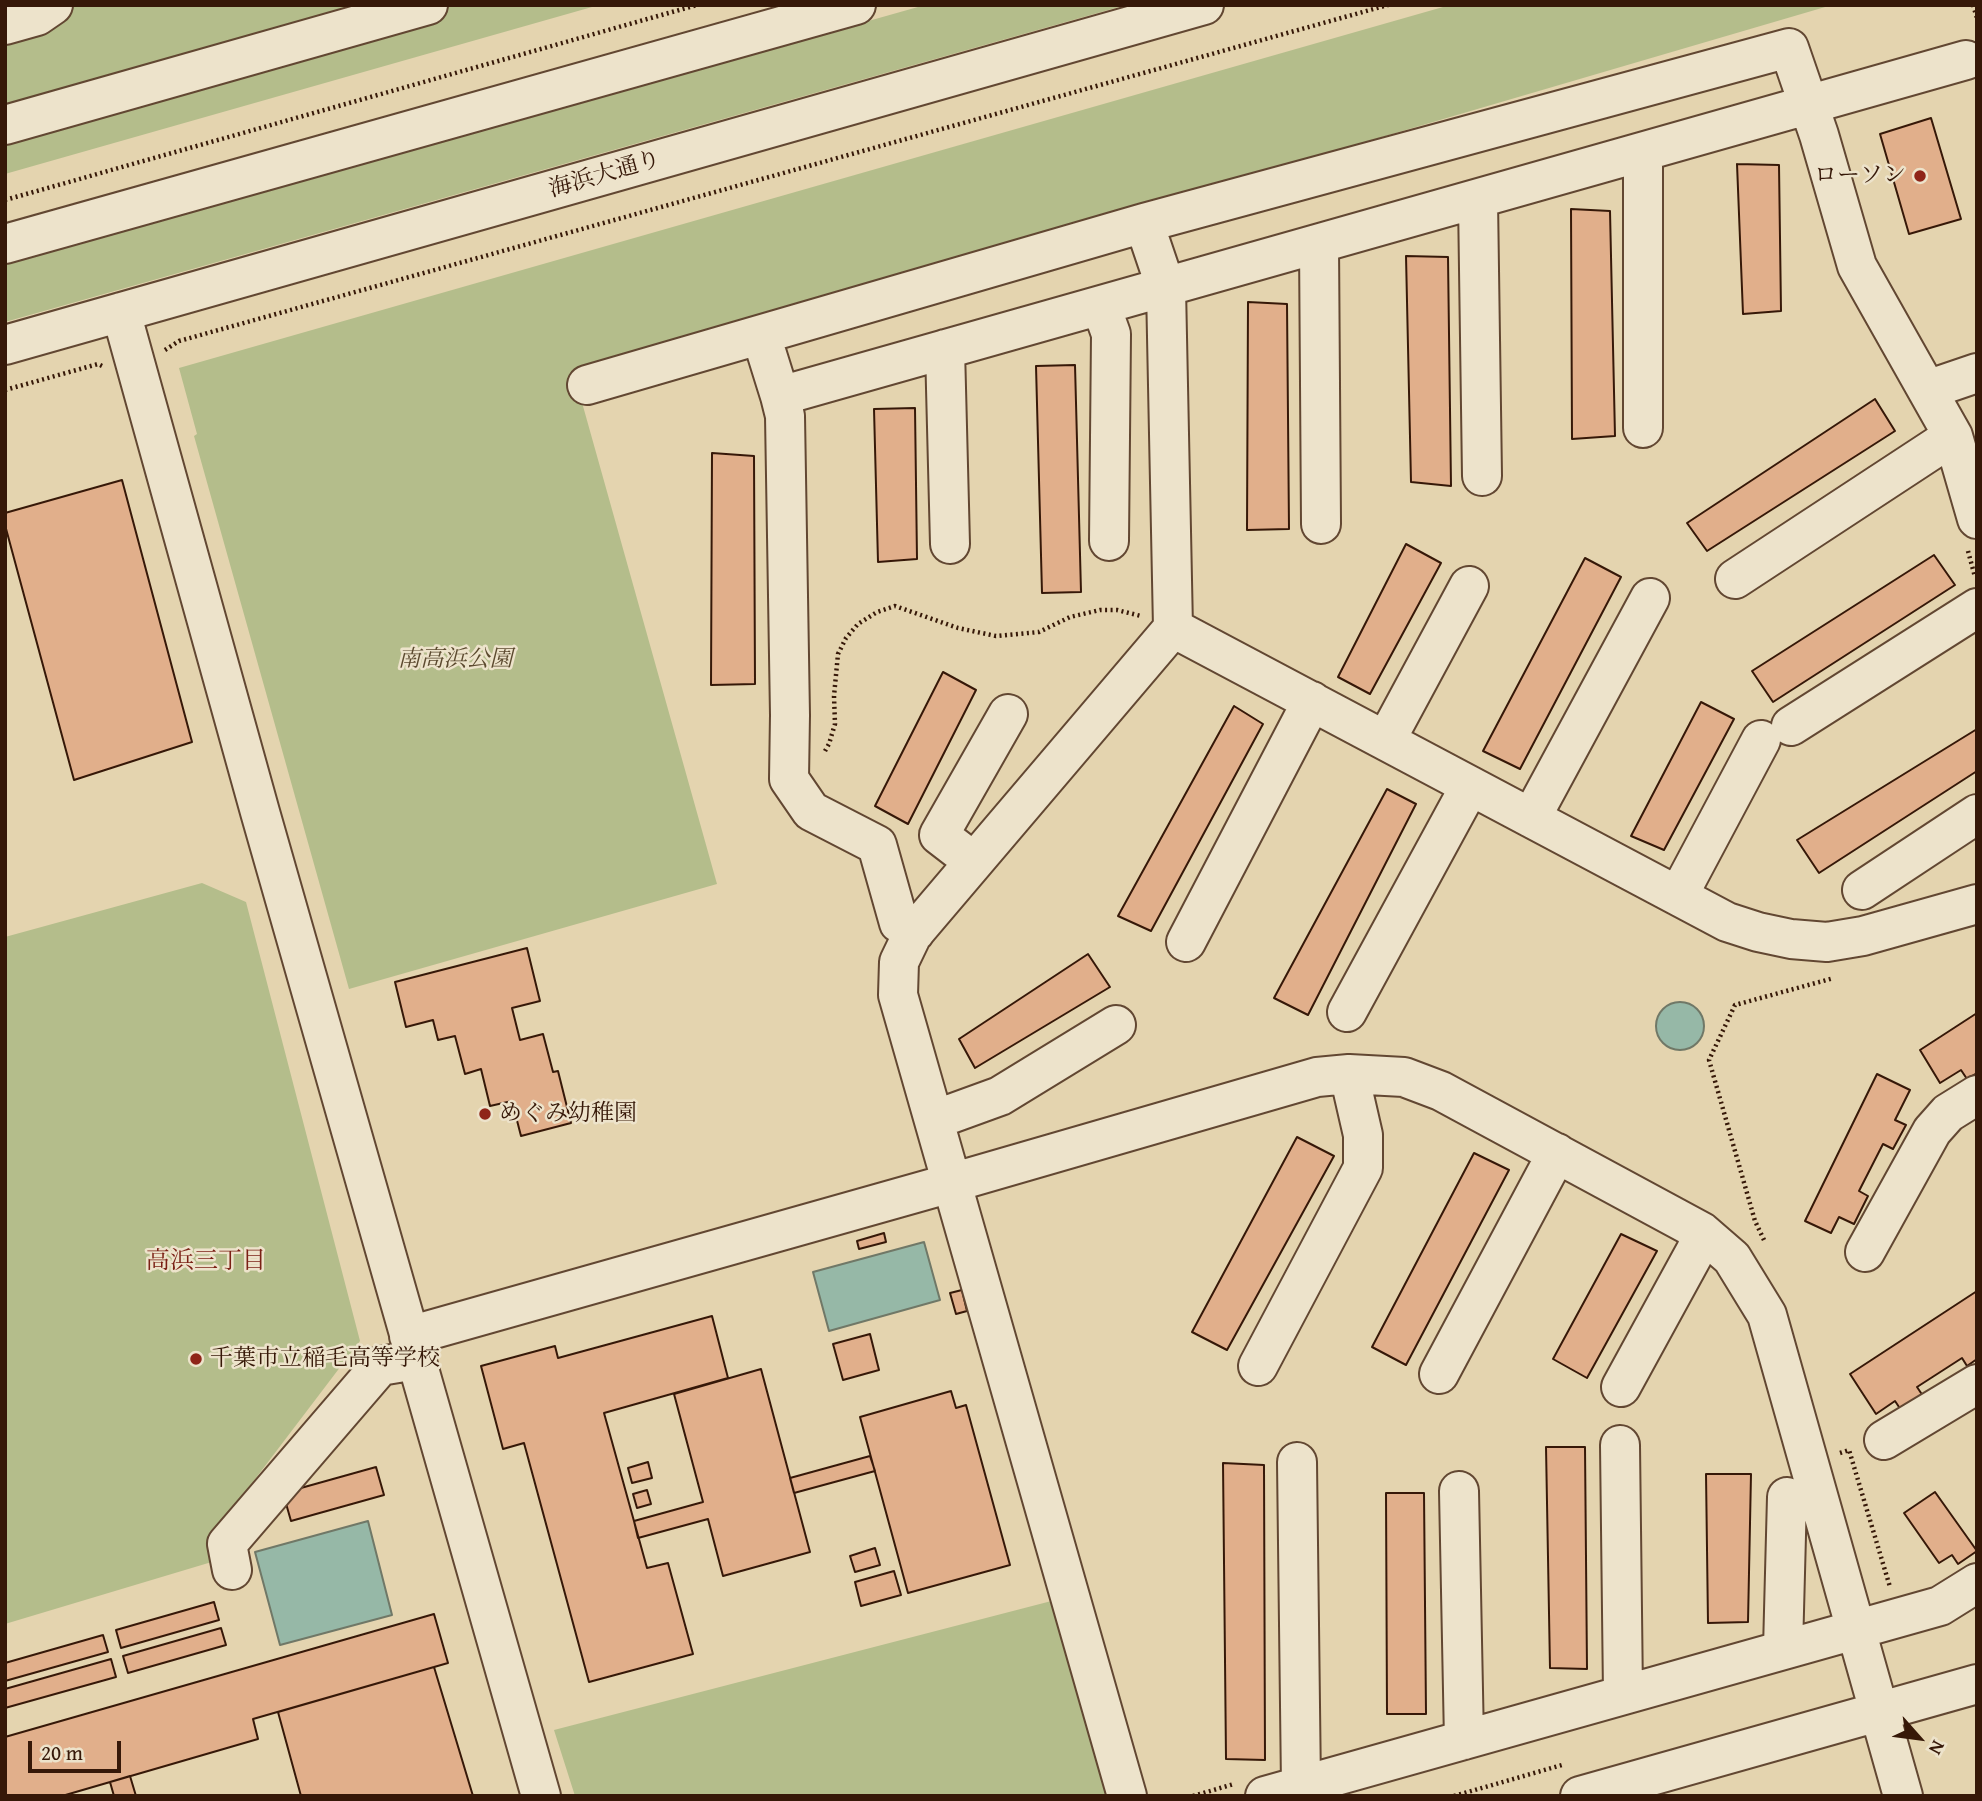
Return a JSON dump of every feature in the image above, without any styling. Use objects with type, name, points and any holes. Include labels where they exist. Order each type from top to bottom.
[{"type":"street","points":[[5,26],[37,16],[52,5]]},
{"type":"street","points":[[5,125],[428,5]]},
{"type":"street","points":[[5,244],[856,5]]},
{"type":"street","name":"海浜大通り","points":[[5,345],[1204,5]]},
{"type":"street","points":[[587,385],[1144,223],[1788,48],[1809,106],[1857,266],[1953,436],[1977,519]]},
{"type":"street","points":[[779,396],[1966,61]]},
{"type":"street","points":[[1643,152],[1643,428]]},
{"type":"street","points":[[1478,200],[1482,477]]},
{"type":"street","points":[[1127,1796],[898,995],[900,962],[915,932],[974,862],[1161,623],[1166,288],[1144,223]]},
{"type":"street","points":[[1319,244],[1321,524]]},
{"type":"street","points":[[1101,306],[1111,334],[1109,541]]},
{"type":"street","points":[[121,312],[541,1796]]},
{"type":"street","points":[[761,335],[785,416],[789,779],[811,811],[877,845],[899,923],[915,932]]},
{"type":"street","points":[[945,349],[950,544]]},
{"type":"street","points":[[1927,390],[1977,373]]},
{"type":"street","points":[[1735,579],[1953,436]]},
{"type":"street","points":[[1386,740],[1469,586]]},
{"type":"street","points":[[1531,818],[1650,598]]},
{"type":"street","points":[[1678,896],[1776,733],[1977,608]]},
{"type":"street","points":[[1161,623],[1727,922],[1791,939],[1826,942],[1863,936],[1977,904]]},
{"type":"street","points":[[1186,942],[1312,701]]},
{"type":"street","points":[[974,862],[939,835],[1007,713]]},
{"type":"street","points":[[1348,1012],[1470,786]]},
{"type":"street","points":[[1862,890],[1977,814]]},
{"type":"street","points":[[934,1120],[1000,1097],[1116,1025]]},
{"type":"street","points":[[232,1570],[227,1545],[380,1366],[413,1348],[951,1183],[1317,1077],[1349,1074],[1404,1077],[1441,1091],[1702,1232],[1732,1258],[1767,1315],[1879,1712],[1907,1796]]},
{"type":"street","points":[[1258,1366],[1363,1168],[1363,1135],[1349,1074]]},
{"type":"street","points":[[1865,1252],[1932,1130],[1948,1113],[1977,1095]]},
{"type":"street","points":[[1439,1374],[1557,1153]]},
{"type":"street","points":[[1621,1387],[1696,1251],[1702,1232]]},
{"type":"street","points":[[1884,1440],[1977,1384]]},
{"type":"street","points":[[1620,1445],[1623,1694]]},
{"type":"street","points":[[1297,1462],[1283,1791],[1940,1606],[1977,1583]]},
{"type":"street","points":[[1459,1491],[1464,1740]]},
{"type":"street","points":[[1783,1649],[1787,1497]]},
{"type":"street","points":[[1580,1796],[1977,1684]]},
{"type":"path","points":[[5,200],[697,5]]},
{"type":"path","points":[[163,360],[164,351],[179,341],[1388,5]]},
{"type":"path","points":[[1973,5],[1977,18]]},
{"type":"path","points":[[790,765],[806,763],[821,756],[829,744],[835,724],[834,696],[838,654],[846,638],[858,624],[877,611],[895,606],[958,628],[996,636],[1039,632],[1070,617],[1100,610],[1117,610],[1161,623]]},
{"type":"path","points":[[1766,1245],[1755,1221],[1709,1060],[1735,1005],[1843,976]]},
{"type":"path","points":[[1837,1453],[1849,1450],[1892,1595]]},
{"type":"green space","points":[[5,5],[599,5],[5,174]]},
{"type":"green space","points":[[925,5],[1126,5],[5,322],[5,265]]},
{"type":"green space","name":"南高浜公園","points":[[1450,5],[1832,5],[574,374],[717,884],[349,989],[194,436],[197,434],[179,368]]},
{"type":"green space","points":[[202,883],[246,902],[360,1341],[211,1537],[215,1561],[5,1624],[5,937]]},
{"type":"green space","points":[[1090,1591],[1133,1796],[575,1796],[554,1730]]},
{"type":"shaded area","points":[[1680,1002],[1689,1003],[1697,1009],[1703,1017],[1703,1035],[1697,1043],[1689,1049],[1680,1050],[1671,1049],[1663,1043],[1657,1035],[1656,1026],[1657,1017],[1663,1009],[1671,1003]]},
{"type":"shaded area","points":[[924,1242],[940,1300],[829,1331],[813,1272]]},
{"type":"shaded area","points":[[368,1521],[392,1615],[280,1645],[255,1552]]},
{"type":"building","name":"ローソン","points":[[1931,118],[1961,219],[1909,234],[1880,134]]},
{"type":"building","points":[[1737,164],[1779,165],[1781,311],[1743,314]]},
{"type":"building","points":[[1571,209],[1610,211],[1615,436],[1572,439]]},
{"type":"building","points":[[1406,256],[1448,257],[1451,486],[1411,482]]},
{"type":"building","points":[[1248,302],[1287,304],[1289,529],[1247,530]]},
{"type":"building","points":[[1075,365],[1081,592],[1042,593],[1036,366]]},
{"type":"building","points":[[1875,399],[1895,431],[1707,551],[1687,523]]},
{"type":"building","points":[[915,408],[917,559],[878,562],[874,409]]},
{"type":"building","points":[[712,453],[754,456],[755,684],[711,685]]},
{"type":"building","points":[[122,480],[192,742],[74,780],[5,525],[5,513]]},
{"type":"building","points":[[1406,544],[1441,563],[1370,694],[1338,677]]},
{"type":"building","points":[[1934,555],[1955,585],[1773,702],[1752,671]]},
{"type":"building","points":[[1585,558],[1621,577],[1520,769],[1483,751]]},
{"type":"building","points":[[943,672],[976,690],[908,824],[875,806]]},
{"type":"building","points":[[1701,702],[1734,719],[1664,850],[1631,836]]},
{"type":"building","points":[[1234,706],[1263,724],[1151,931],[1118,916]]},
{"type":"building","points":[[1977,729],[1977,771],[1819,873],[1797,840]]},
{"type":"building","points":[[1387,789],[1416,804],[1308,1015],[1274,998]]},
{"type":"building","points":[[527,948],[540,1001],[512,1008],[520,1040],[543,1034],[553,1072],[558,1071],[571,1123],[521,1136],[512,1101],[490,1106],[481,1069],[465,1074],[455,1036],[438,1040],[433,1020],[406,1027],[395,982]]},
{"type":"building","points":[[1088,954],[1110,987],[975,1068],[959,1039]]},
{"type":"building","points":[[1977,1013],[1977,1073],[1967,1079],[1961,1070],[1940,1083],[1920,1050]]},
{"type":"building","points":[[1877,1074],[1910,1090],[1895,1120],[1906,1125],[1893,1149],[1883,1144],[1859,1191],[1868,1196],[1854,1224],[1839,1217],[1831,1233],[1805,1221]]},
{"type":"building","points":[[1297,1137],[1334,1156],[1227,1350],[1192,1332]]},
{"type":"building","points":[[1474,1153],[1509,1170],[1406,1365],[1372,1347]]},
{"type":"building","points":[[884,1233],[886,1242],[859,1249],[857,1241]]},
{"type":"building","points":[[1621,1234],[1657,1251],[1587,1378],[1553,1359]]},
{"type":"building","points":[[962,1290],[967,1311],[956,1314],[950,1293]]},
{"type":"building","points":[[1977,1291],[1977,1359],[1967,1366],[1962,1358],[1917,1387],[1923,1396],[1901,1410],[1895,1401],[1876,1414],[1850,1374]]},
{"type":"building","points":[[712,1316],[728,1378],[604,1413],[647,1568],[668,1563],[693,1654],[589,1682],[524,1443],[503,1449],[481,1366],[555,1346],[558,1358]]},
{"type":"building","points":[[870,1334],[879,1370],[843,1380],[833,1344]]},
{"type":"building","points":[[761,1369],[810,1552],[723,1576],[708,1519],[638,1538],[634,1521],[703,1502],[674,1394]]},
{"type":"building","points":[[951,1391],[956,1408],[966,1405],[1010,1565],[908,1593],[860,1417]]},
{"type":"building","points":[[1546,1447],[1585,1447],[1587,1669],[1550,1668]]},
{"type":"building","points":[[870,1456],[875,1471],[794,1493],[790,1478]]},
{"type":"building","points":[[648,1462],[652,1478],[632,1483],[628,1468]]},
{"type":"building","points":[[1223,1463],[1264,1465],[1265,1760],[1226,1759]]},
{"type":"building","points":[[376,1467],[384,1495],[291,1521],[283,1493]]},
{"type":"building","points":[[1706,1474],[1751,1474],[1748,1622],[1708,1623]]},
{"type":"building","points":[[647,1490],[651,1504],[637,1508],[633,1494]]},
{"type":"building","points":[[1935,1492],[1977,1551],[1958,1564],[1952,1555],[1939,1563],[1904,1513]]},
{"type":"building","points":[[1386,1493],[1424,1493],[1426,1714],[1387,1714]]},
{"type":"building","points":[[875,1548],[880,1565],[855,1572],[850,1556]]},
{"type":"building","points":[[894,1571],[901,1595],[861,1606],[855,1582]]},
{"type":"building","points":[[214,1602],[219,1620],[121,1648],[116,1630]]},
{"type":"building","points":[[434,1614],[448,1663],[253,1719],[258,1739],[62,1796],[5,1796],[5,1737]]},
{"type":"building","points":[[221,1628],[226,1645],[128,1673],[123,1656]]},
{"type":"building","points":[[103,1635],[108,1652],[5,1681],[5,1663]]},
{"type":"building","points":[[111,1659],[116,1677],[5,1708],[5,1689]]},
{"type":"building","points":[[434,1667],[473,1796],[301,1796],[278,1712]]},
{"type":"building","points":[[130,1776],[136,1796],[114,1796],[110,1782]]},
{"type":"place","name":"ローソン","points":[[1920,176]]},
{"type":"place","name":"めぐみ幼稚園","points":[[485,1114]]},
{"type":"place","name":"千葉市立稲毛高等学校","points":[[196,1359]]},
{"type":"district","name":"高浜三丁目","points":[[206,1262]]}]
